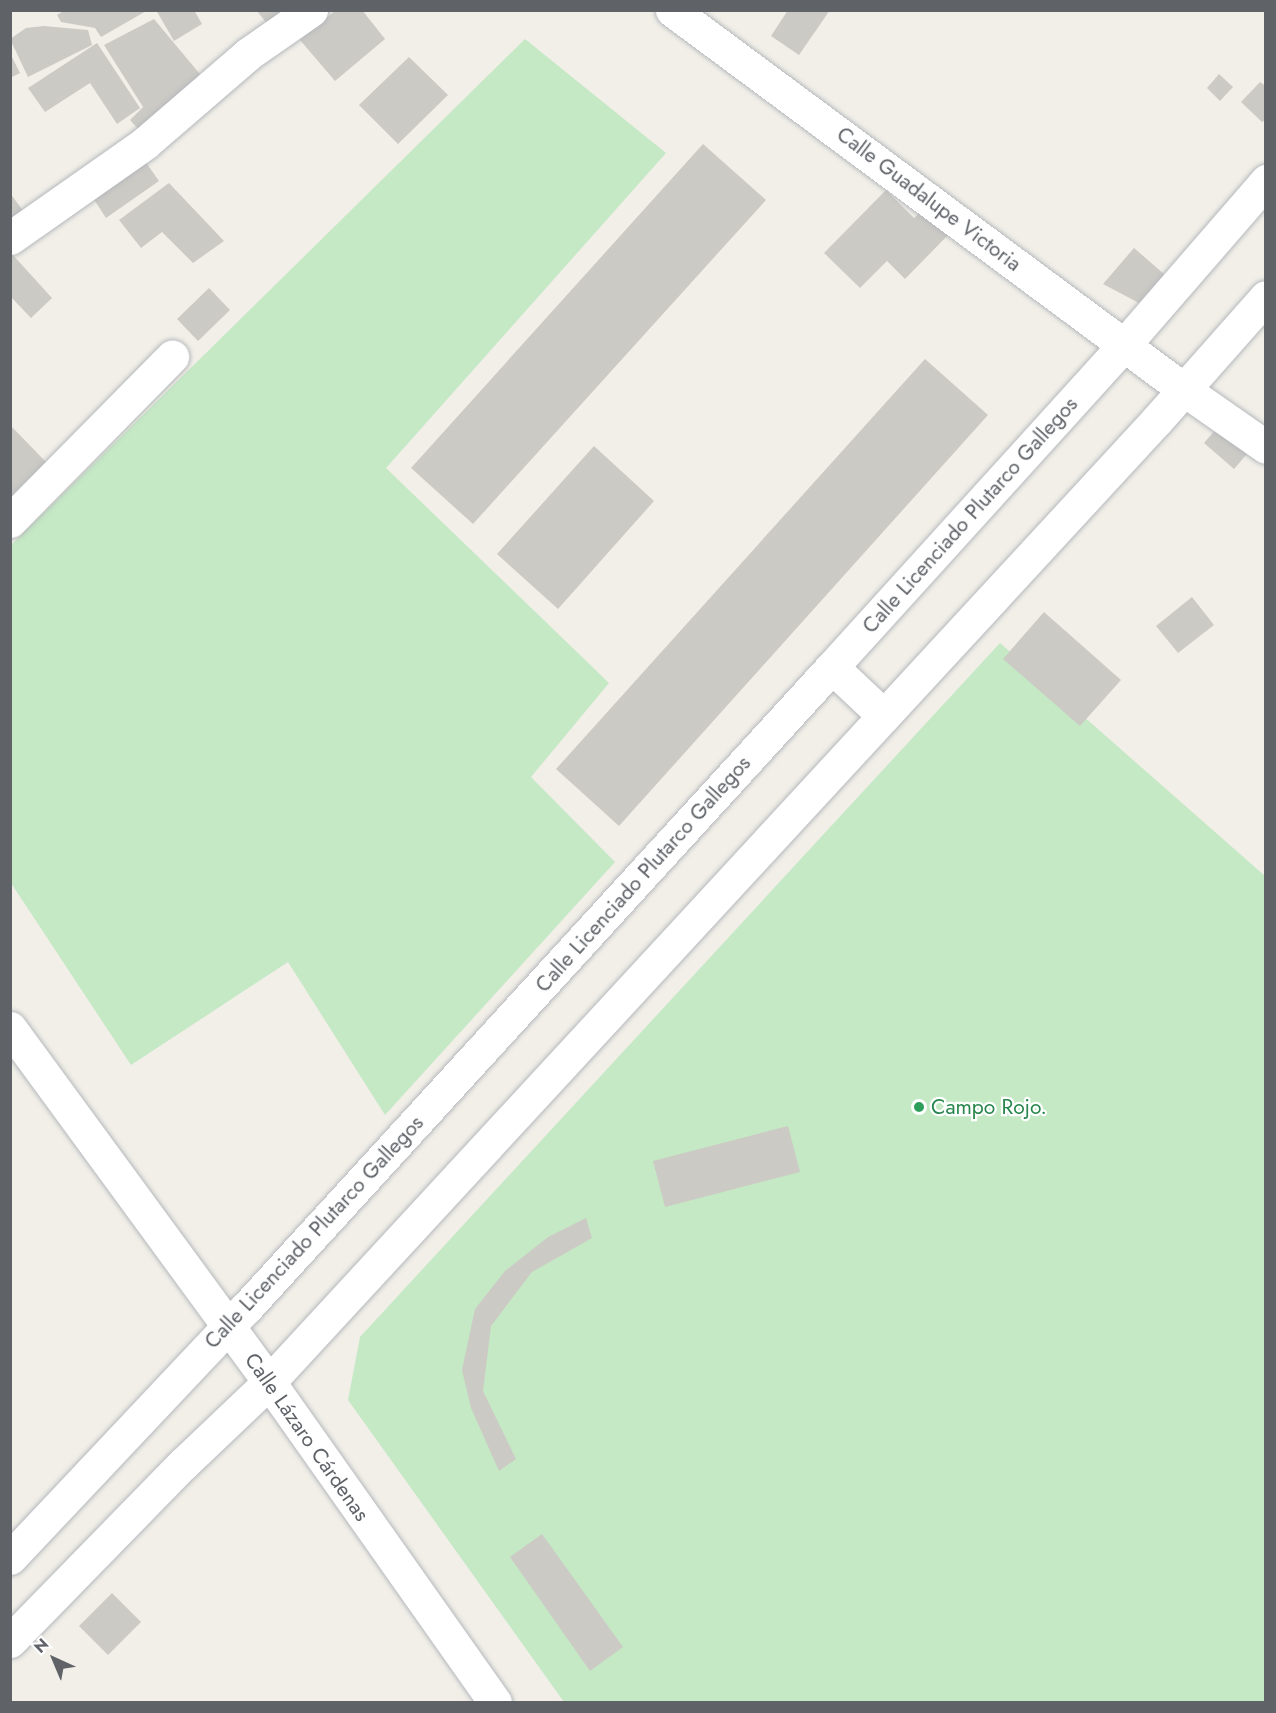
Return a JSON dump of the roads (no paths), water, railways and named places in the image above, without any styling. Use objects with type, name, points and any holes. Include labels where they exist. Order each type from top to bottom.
[{"type":"street","points":[[10,238],[145,143],[248,54],[311,10]]},
{"type":"street","name":"Calle Guadalupe Victoria","points":[[672,10],[1183,389],[1266,447]]},
{"type":"street","name":"Calle Licenciado Plutarco Gallegos","points":[[10,1558],[228,1326],[832,667],[1125,344],[1266,181]]},
{"type":"street","points":[[10,1641],[183,1464],[269,1382],[884,716],[1266,297]]},
{"type":"street","points":[[10,521],[172,357]]},
{"type":"street","points":[[832,667],[884,716]]},
{"type":"street","name":"Calle Lázaro Cárdenas","points":[[10,1028],[269,1382],[495,1702]]},
{"type":"place","name":"Campo Rojo.","points":[[919,1107]]}]
